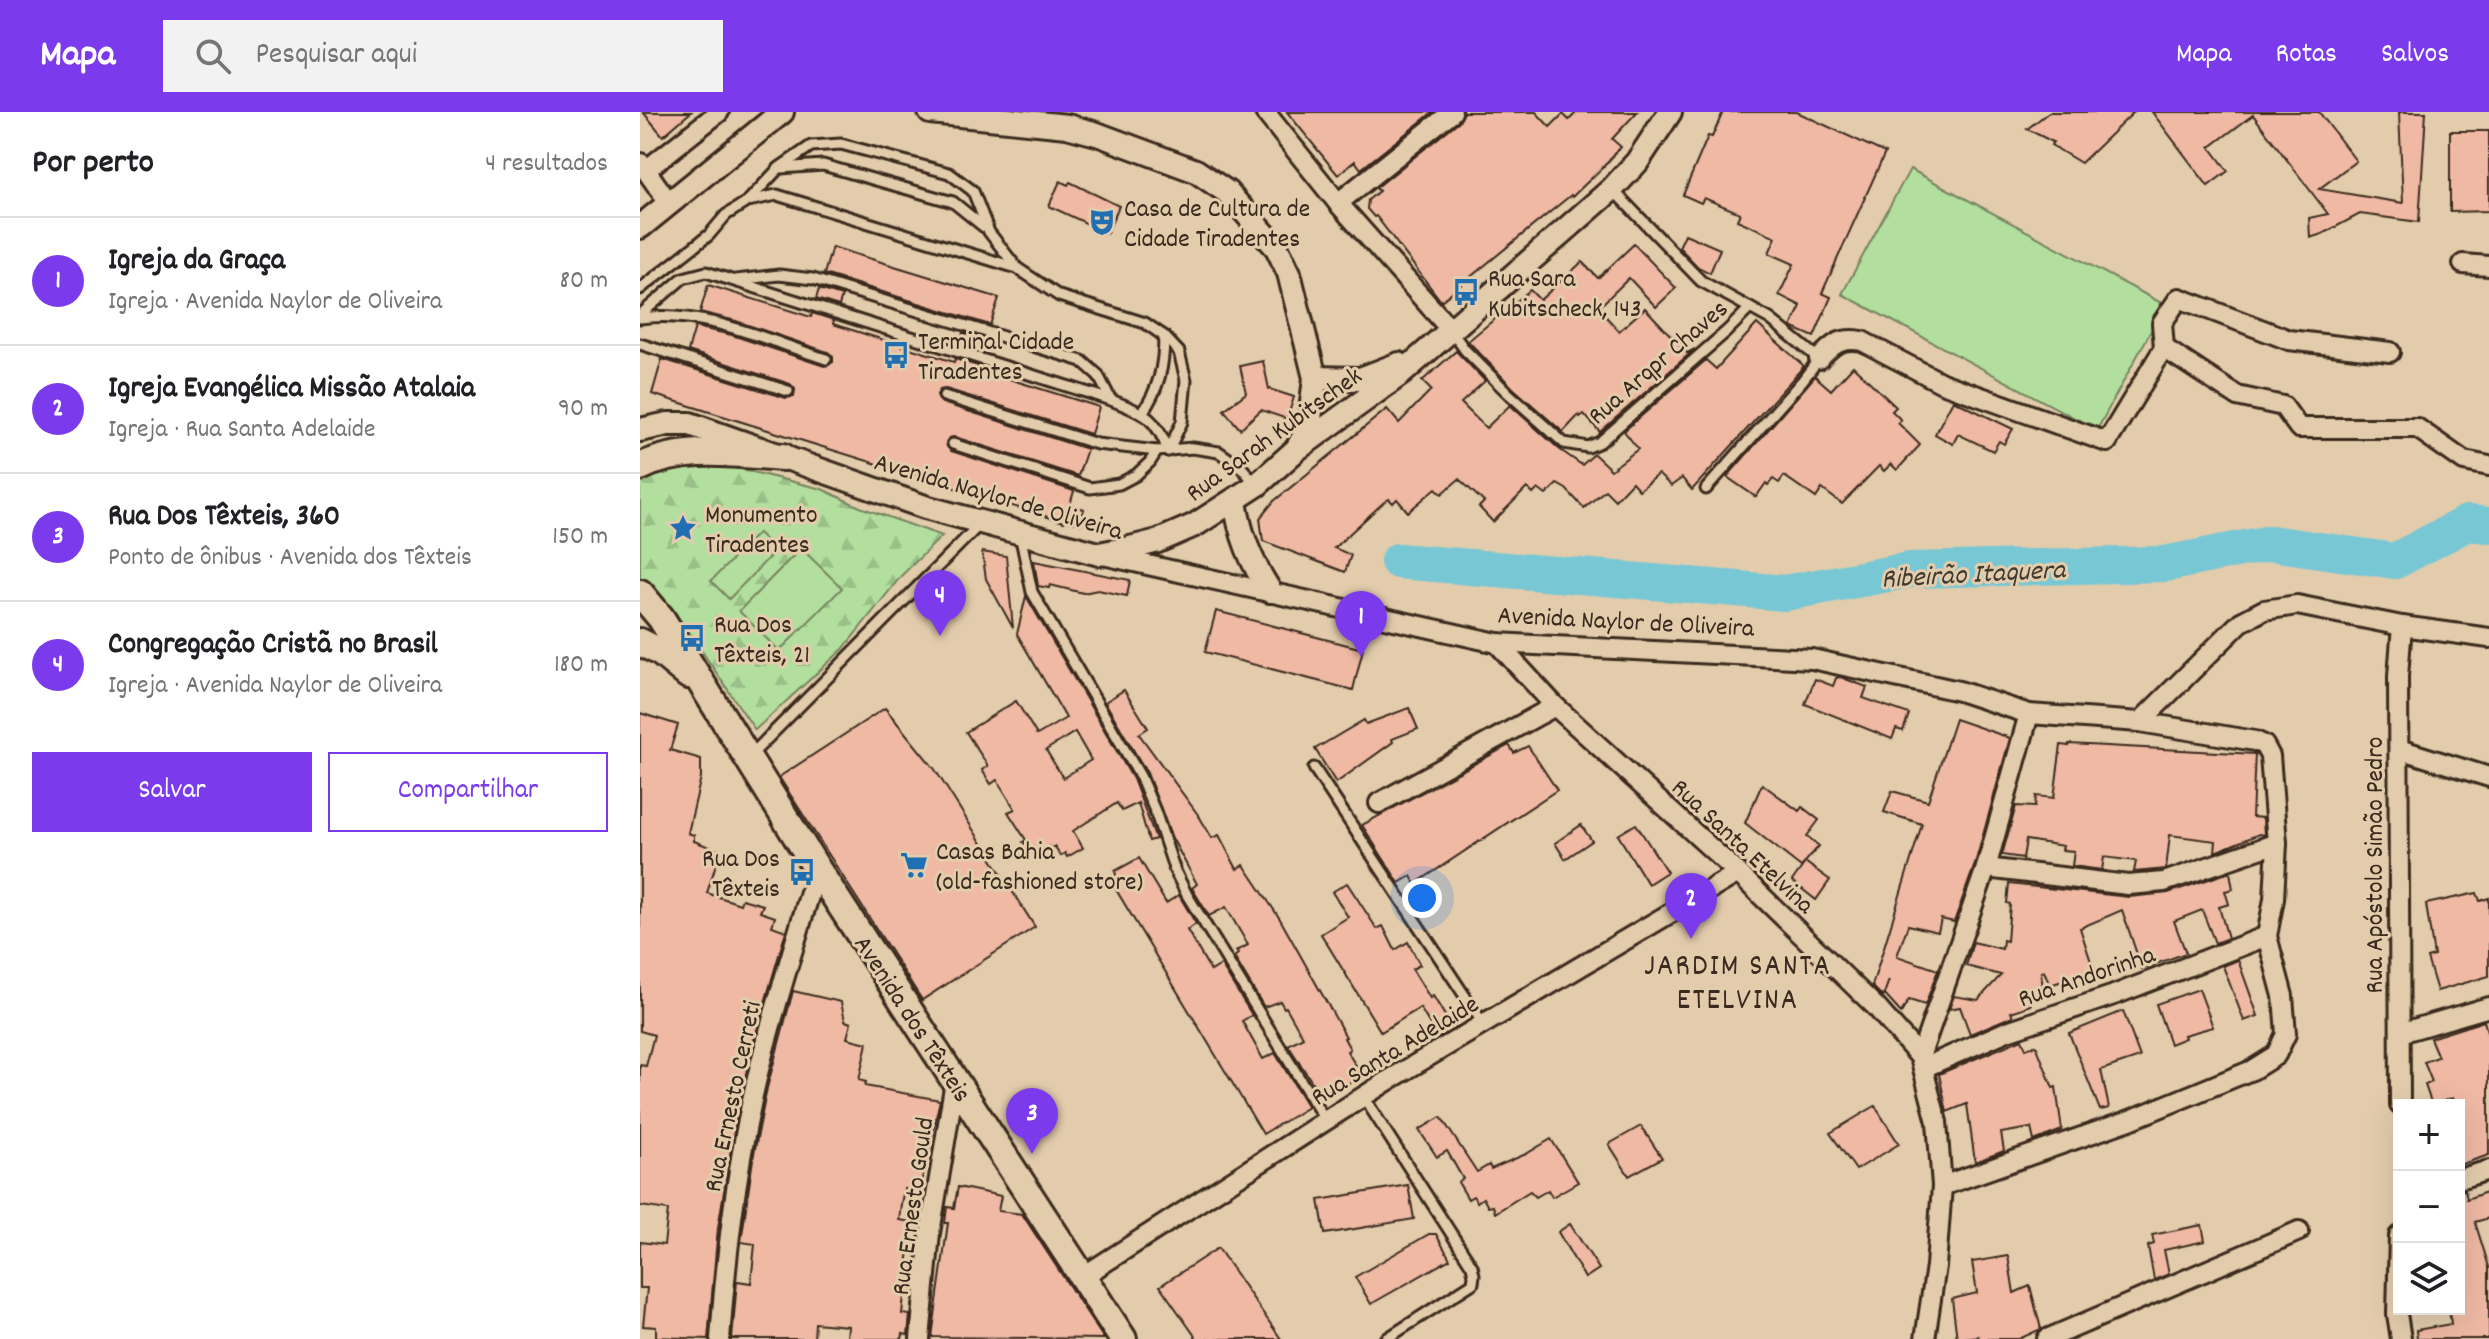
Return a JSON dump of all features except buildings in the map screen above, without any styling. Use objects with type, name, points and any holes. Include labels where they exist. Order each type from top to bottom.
[{"type":"main road","points":[[640,467],[677,455],[703,452],[783,457]]},
{"type":"main road","name":"Avenida dos Têxteis","points":[[640,593],[661,618],[817,869],[1116,1334]]},
{"type":"main road","name":"Avenida dos Têxteis","points":[[640,642],[660,652],[709,693]]},
{"type":"street","points":[[669,203],[643,166],[719,112]]},
{"type":"street","points":[[640,227],[782,112]]},
{"type":"street","points":[[930,112],[1067,126],[1097,134],[1196,171],[1227,192],[1277,248],[1289,273],[1315,378],[1309,427],[1297,449]]},
{"type":"street","points":[[1265,112],[1338,203],[1450,329]]},
{"type":"street","points":[[1338,203],[1452,112]]},
{"type":"street","name":"Rua Sarah Kubitschek","points":[[1099,554],[1158,541],[1195,525],[1257,485],[1297,449],[1402,373],[1612,189],[1637,162],[1670,112]]},
{"type":"street","points":[[2463,264],[2489,266]]},
{"type":"street","points":[[1819,359],[1835,342],[1850,338],[1862,341],[1942,383],[2107,442],[2164,348],[2162,323],[2179,298],[2289,340],[2390,352]]},
{"type":"street","points":[[2164,348],[2237,396],[2283,406],[2299,428],[2417,428],[2464,461],[2489,466]]},
{"type":"street","name":"Rua Sarah Kubitschek","points":[[1315,378],[1360,379],[1385,372],[1424,351]]},
{"type":"street","name":"Avenida Naylor de Oliveira","points":[[640,430],[668,424],[690,424],[925,507],[1099,554],[1497,643],[1812,659],[1959,691],[2029,714],[2140,722],[2255,741],[2264,745],[2270,756],[2277,843]]},
{"type":"street","points":[[1235,501],[1240,529],[1253,565],[1270,591]]},
{"type":"street","points":[[2140,722],[2241,622],[2264,610],[2297,605],[2402,626],[2489,638]]},
{"type":"street","name":"Rua Apóstolo Simão Pedro","points":[[2400,1099],[2398,676],[2402,626]]},
{"type":"street","name":"Rua Santa Etelvina","points":[[1497,643],[1555,706],[1738,873],[1876,1007],[1922,1063],[1937,1122],[1942,1186],[1936,1266],[1925,1339]]},
{"type":"street","points":[[1379,803],[1555,706]]},
{"type":"street","points":[[1922,1063],[1986,868],[2029,714]]},
{"type":"street","points":[[2399,749],[2489,777]]},
{"type":"street","points":[[1942,1186],[2130,1120],[2252,1070],[2276,1055],[2286,1034],[2283,996],[2267,936],[2274,899],[2277,843],[2164,882],[2128,885],[1986,868]]},
{"type":"street","name":"Rua Ernesto Cerreti","points":[[720,1339],[725,1269],[740,1160],[763,1052],[817,869]]},
{"type":"street","name":"Rua Santa Adelaide","points":[[1082,1277],[1363,1096],[1738,873]]},
{"type":"street","name":"Rua Andorinha","points":[[1922,1063],[2114,995],[2267,936]]},
{"type":"street","points":[[2400,1033],[2489,1007]]},
{"type":"street","name":"Rua Ernesto Gould","points":[[920,1339],[930,1233],[955,1081]]},
{"type":"street","points":[[2465,1177],[2489,1170]]},
{"type":"street","points":[[2047,1339],[2299,1231]]},
{"type":"street","points":[[2399,1243],[2397,1314],[2401,1339]]},
{"type":"lane","points":[[640,289],[709,235],[726,215],[748,201],[779,168],[811,146],[841,144],[949,173],[973,191],[989,232]]},
{"type":"lane","points":[[779,168],[823,165],[953,202],[973,215],[1017,268]]},
{"type":"lane","points":[[1612,189],[1701,281],[1723,296],[1770,319],[1819,359],[1706,489]]},
{"type":"lane","points":[[748,201],[777,195],[1017,268],[1059,296],[1145,323],[1164,336],[1179,352],[1186,380],[1182,422],[1162,451],[1136,475],[1119,484],[1090,488],[953,444]]},
{"type":"lane","points":[[640,316],[683,278],[706,272],[1111,400],[1142,413],[1161,430],[1162,451]]},
{"type":"lane","points":[[732,281],[779,275],[813,279],[1082,361],[1098,375],[1111,400]]},
{"type":"lane","name":"Rua Arqpr Chaves","points":[[1450,329],[1465,350],[1508,393],[1564,443],[1588,447],[1600,442],[1750,308]]},
{"type":"lane","points":[[640,316],[665,314],[695,317],[826,359]]},
{"type":"lane","points":[[1142,413],[1154,397],[1162,375],[1164,336]]},
{"type":"lane","points":[[640,344],[788,391]]},
{"type":"lane","points":[[944,396],[1097,444],[1162,451],[1193,448],[1219,452],[1242,468],[1257,485]]},
{"type":"lane","points":[[748,757],[981,522]]},
{"type":"lane","points":[[1019,532],[1032,592],[1140,776],[1175,871],[1325,1120]]},
{"type":"lane","points":[[1314,768],[1484,1025]]},
{"type":"lane","points":[[1363,1096],[1472,1266],[1474,1275],[1473,1283],[1386,1339]]},
{"type":"green space","points":[[1910,169],[2165,305],[2097,430],[1842,294]]},
{"type":"green space","points":[[679,464],[724,465],[822,489],[860,507],[942,536],[902,575],[843,649],[755,730],[687,629],[640,578],[640,479]]},
{"type":"green space","points":[[758,533],[776,550],[729,599],[711,581]]},
{"type":"green space","points":[[801,548],[842,588],[779,651],[739,611]]},
{"type":"waterway","name":"Ribeirão Itaquera","points":[[1398,561],[1785,593],[1910,570],[2165,564],[2271,543],[2395,561],[2467,523],[2489,525]]},
{"type":"place","name":"Casa de Cultura de Cidade Tiradentes","points":[[1102,222]]},
{"type":"place","name":"Rua Sara Kubitscheck, 143","points":[[1466,292]]},
{"type":"place","name":"Terminal Cidade Tiradentes","points":[[896,355]]},
{"type":"place","name":"Monumento Tiradentes","points":[[683,528]]},
{"type":"place","name":"Congregação Cristã no Brasil","points":[[940,636]]},
{"type":"place","name":"Rua Dos Têxteis, 21","points":[[692,638]]},
{"type":"place","name":"Igreja da Graça","points":[[1361,657]]},
{"type":"place","name":"Casas Bahia (old-fashioned store)","points":[[914,865]]},
{"type":"place","name":"Rua Dos Têxteis","points":[[802,872]]},
{"type":"place","name":"Igreja Evangélica Missão Atalaia","points":[[1691,939]]},
{"type":"place","name":"Rua Dos Têxteis, 360","points":[[1032,1154]]},
{"type":"district","name":"JARDIM SANTA ETELVINA","points":[[1738,981]]}]
